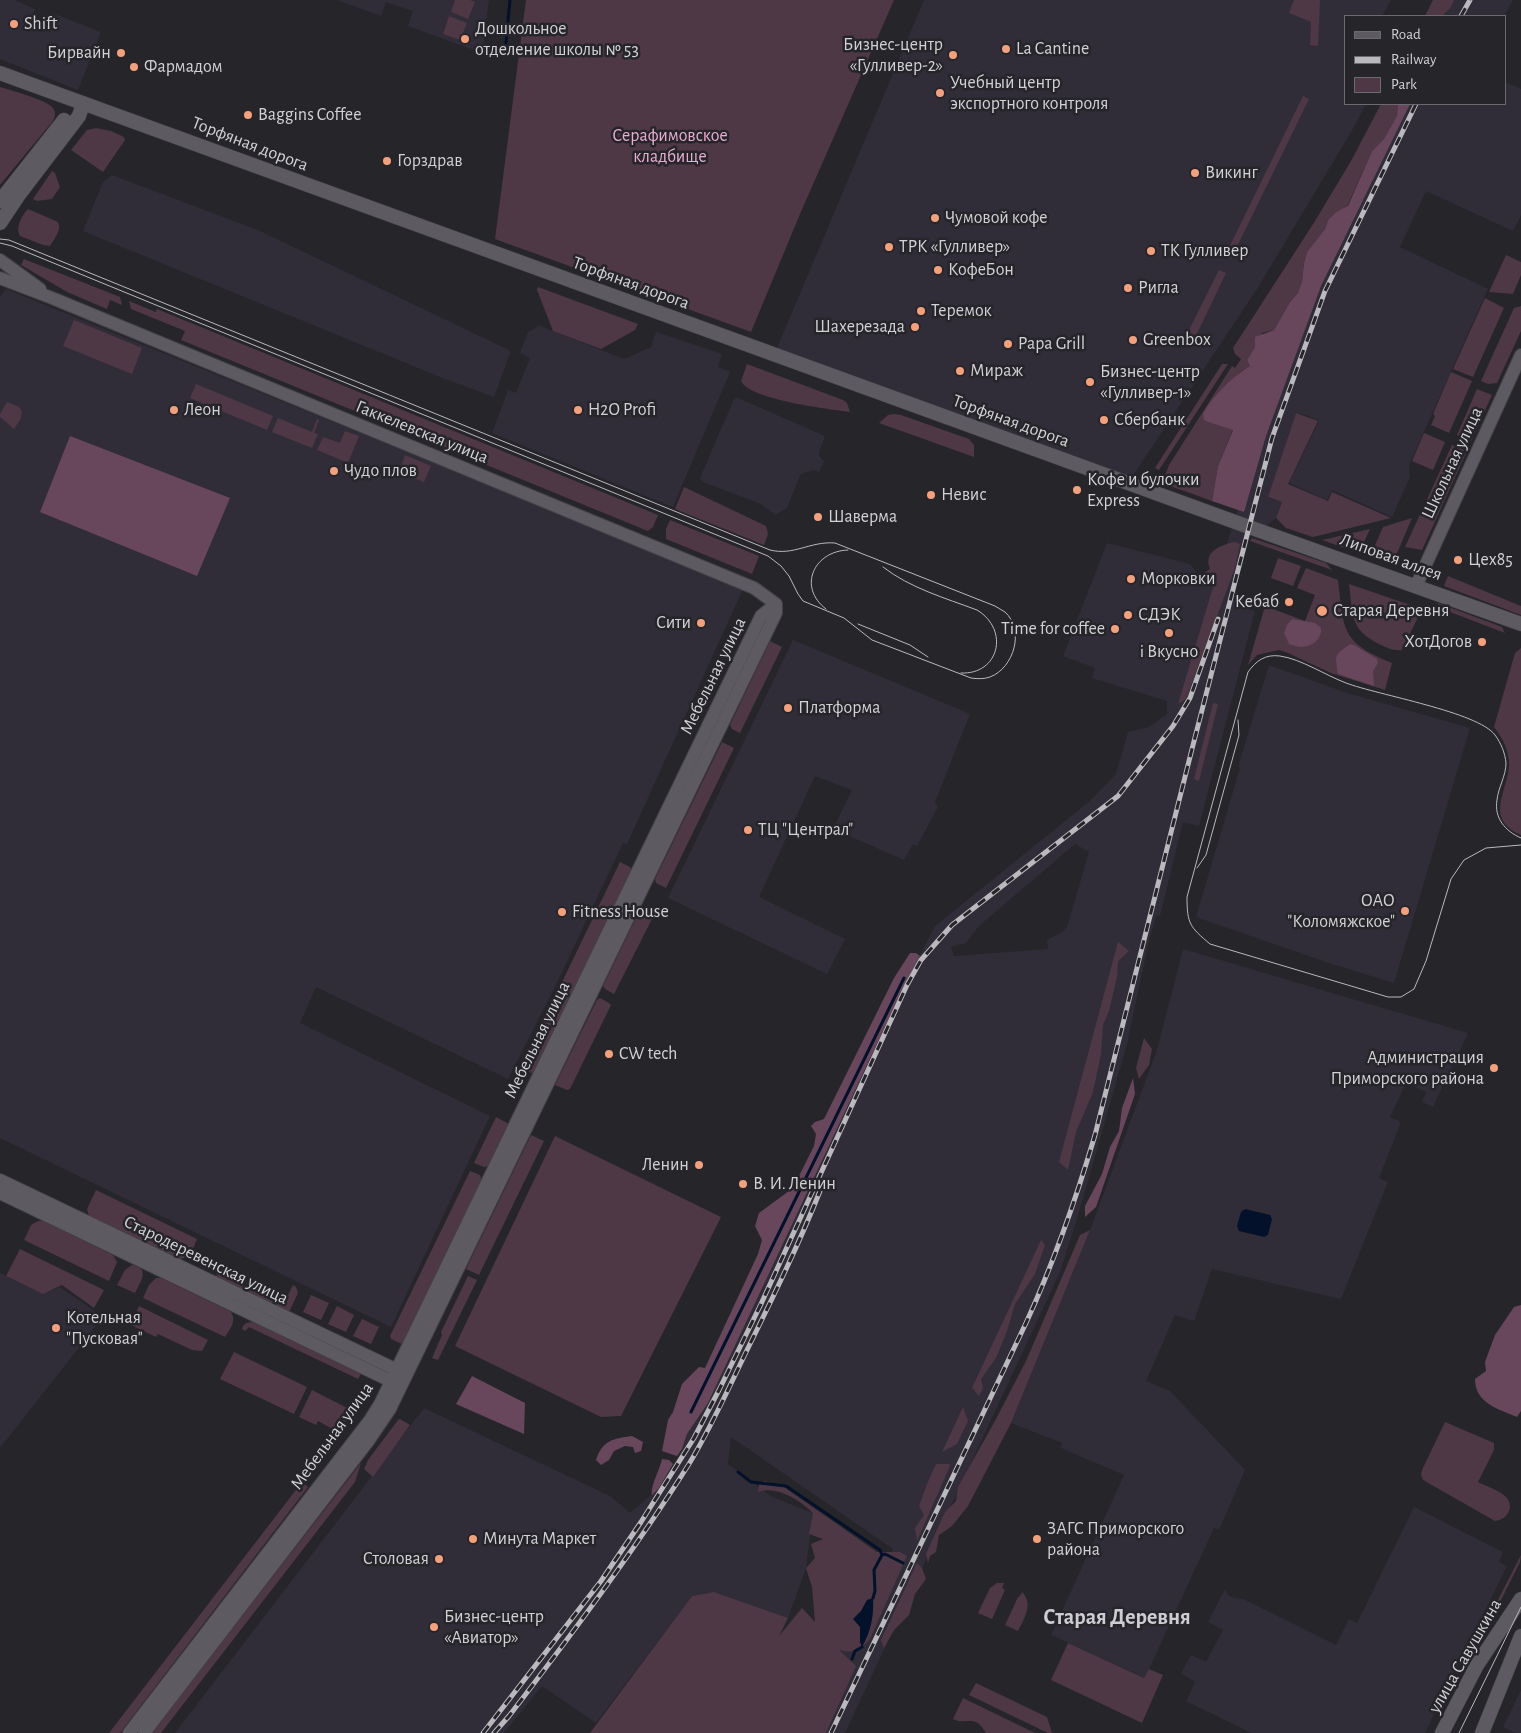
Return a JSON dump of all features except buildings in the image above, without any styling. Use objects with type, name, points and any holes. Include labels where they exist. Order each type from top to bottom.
[{"type":"main road","name":"Торфяная дорога","points":[[0,73],[83,102],[322,192],[1248,527]]},
{"type":"main road","points":[[0,201],[71,111],[83,102]]},
{"type":"main road","points":[[0,223],[18,196],[79,116],[83,102]]},
{"type":"main road","name":"Липовая аллея","points":[[1248,527],[1521,624]]},
{"type":"main road","name":"улица Савушкина","points":[[1442,1733],[1478,1665],[1521,1598]]},
{"type":"main road","points":[[1482,1733],[1521,1636]]},
{"type":"street","name":"Гаккелевская улица","points":[[0,260],[52,298]]},
{"type":"street","name":"Гаккелевская улица","points":[[0,278],[746,584],[776,604]]},
{"type":"street","name":"Школьная улица","points":[[1416,586],[1521,354]]},
{"type":"street","name":"Мебельная улица","points":[[144,1733],[385,1418],[399,1379],[776,613],[776,604]]},
{"type":"street","name":"Стародеревенская улица","points":[[0,1180],[399,1379]]},
{"type":"street","name":"Стародеревенская улица","points":[[0,1193],[399,1379]]},
{"type":"street","name":"Мебельная улица","points":[[130,1733],[370,1420],[399,1379]]},
{"type":"shaded area","points":[[0,0],[14,0],[35,9],[32,18],[46,24],[52,13],[101,32],[78,90],[0,59]]},
{"type":"shaded area","name":"Дошкольное отделение школы № 53","points":[[337,0],[489,0],[482,53],[408,26],[413,11],[386,2],[381,16]]},
{"type":"shaded area","points":[[924,0],[1391,0],[1383,15],[1344,15],[1344,105],[1365,105],[1257,289],[1132,477],[777,348]]},
{"type":"shaded area","points":[[1444,0],[1513,0],[1505,15],[1437,15]]},
{"type":"shaded area","points":[[1506,82],[1521,89],[1521,215],[1513,231],[1426,191],[1400,247],[1488,289],[1409,465],[1410,477],[1392,517],[1332,490],[1327,500],[1289,483],[1319,421],[1296,413],[1268,498],[1282,502],[1276,518],[1266,526],[1254,523],[1234,591],[1240,594],[1238,606],[1255,611],[1199,826],[1183,822],[1160,916],[1156,916],[1148,945],[1127,1044],[1060,1272],[845,1733],[800,1733],[893,1549],[731,1437],[728,1464],[772,1497],[813,1513],[806,1568],[788,1618],[714,1592],[692,1596],[596,1723],[542,1686],[504,1733],[175,1733],[424,1408],[610,1496],[630,1513],[659,1488],[682,1449],[687,1434],[708,1403],[908,978],[935,926],[1090,801],[1116,774],[1128,732],[1149,727],[1167,714],[1167,701],[1092,678],[1095,668],[1063,656],[1107,543],[1190,564],[1201,578],[1214,583],[1247,481],[1256,431],[1396,105],[1506,105]],"holes":[[[1075,844],[1089,852],[1068,924],[1064,931],[1047,940],[1048,949],[954,956],[951,947],[966,943],[979,926]]]},
{"type":"shaded area","points":[[1398,105],[1410,105],[1321,286],[1266,436],[1244,512],[1212,501],[1218,466],[1233,430],[1204,420],[1203,414],[1224,387],[1250,366],[1247,360],[1255,347],[1255,337],[1274,330],[1290,302],[1298,293],[1307,252],[1325,229],[1328,220],[1336,212],[1348,206],[1372,151],[1384,139],[1397,116]]},
{"type":"shaded area","points":[[112,175],[260,231],[511,351],[494,397],[445,379],[83,231],[103,182]]},
{"type":"shaded area","points":[[6,289],[743,589],[627,844],[623,843],[554,989],[508,1079],[316,987],[300,1023],[490,1116],[391,1327],[0,1138],[0,297]]},
{"type":"shaded area","points":[[538,325],[624,359],[651,347],[656,332],[722,354],[718,367],[730,372],[673,507],[492,433],[508,390],[516,393],[530,358],[520,353],[528,332]]},
{"type":"shaded area","points":[[738,398],[825,436],[819,452],[819,456],[824,461],[819,472],[814,470],[801,474],[787,508],[775,515],[761,504],[703,482],[700,478],[734,399]]},
{"type":"shaded area","points":[[70,436],[230,498],[197,576],[40,512]]},
{"type":"shaded area","points":[[1292,619],[1315,623],[1321,628],[1318,639],[1306,646],[1300,647],[1289,644],[1284,633]]},
{"type":"shaded area","points":[[793,640],[970,714],[935,802],[938,807],[917,846],[913,844],[904,860],[833,829],[852,790],[815,776],[759,897],[845,939],[827,974],[668,898]]},
{"type":"shaded area","points":[[1350,644],[1377,659],[1378,663],[1373,671],[1374,686],[1338,674],[1336,659],[1338,653]]},
{"type":"shaded area","points":[[1269,665],[1347,693],[1470,728],[1394,983],[1329,963],[1196,917]]},
{"type":"shaded area","points":[[1183,949],[1468,1033],[1433,1107],[1422,1102],[1426,1092],[1406,1083],[1390,1117],[1401,1122],[1379,1178],[1388,1182],[1341,1299],[1212,1269],[1194,1321],[1175,1315],[1146,1381],[1170,1391],[1245,1470],[1219,1530],[1214,1528],[1145,1678],[1051,1635],[1124,1475],[1061,1448],[1062,1443],[1011,1423],[1090,1230],[1157,1050]]},
{"type":"shaded area","points":[[910,953],[916,953],[920,956],[708,1403],[687,1434],[682,1449],[677,1456],[662,1451],[668,1420],[673,1412],[682,1384],[699,1367],[705,1368],[758,1254],[762,1240],[755,1226],[759,1213],[793,1188],[814,1146],[816,1134],[811,1126],[815,1122],[824,1119],[894,978]]},
{"type":"shaded area","points":[[1133,1078],[1135,1094],[1096,1207],[1085,1217],[1085,1206],[1102,1174],[1110,1147],[1119,1131],[1122,1108]]},
{"type":"shaded area","points":[[0,1273],[43,1294],[60,1287],[103,1317],[0,1448]]},
{"type":"shaded area","points":[[1521,1305],[1521,1411],[1517,1417],[1495,1408],[1483,1399],[1476,1387],[1475,1379],[1486,1371],[1485,1362],[1495,1335],[1514,1307]]},
{"type":"shaded area","points":[[472,1376],[525,1403],[524,1434],[456,1404]]},
{"type":"shaded area","points":[[632,1436],[643,1442],[641,1451],[635,1453],[633,1447],[625,1446],[614,1451],[609,1460],[601,1465],[596,1460],[605,1444],[619,1438]]},
{"type":"shaded area","points":[[662,1459],[669,1460],[673,1464],[659,1488],[652,1495],[652,1487]]},
{"type":"shaded area","points":[[1414,1507],[1503,1552],[1499,1562],[1507,1566],[1425,1733],[1251,1733],[1186,1701],[1195,1682],[1181,1673],[1191,1655],[1206,1662],[1223,1630],[1208,1622],[1225,1589],[1228,1595],[1243,1599],[1336,1645],[1349,1619],[1357,1623]]},
{"type":"shaded area","points":[[1521,1690],[1521,1733],[1516,1733],[1503,1727]]},
{"type":"green space","points":[[455,0],[475,2],[468,19],[451,12]]},
{"type":"green space","name":"Серафимовское кладбище","points":[[526,0],[894,0],[800,214],[751,332],[495,239]]},
{"type":"green space","points":[[1294,0],[1320,0],[1318,46],[1310,45],[1311,22],[1289,13]]},
{"type":"green space","points":[[1433,0],[1454,0],[1451,7],[1443,15],[1426,15]]},
{"type":"green space","points":[[449,16],[467,23],[460,40],[443,34]]},
{"type":"green space","points":[[0,87],[43,101],[52,107],[55,114],[52,122],[0,185]]},
{"type":"green space","points":[[1303,96],[1309,99],[1231,259],[1225,256]]},
{"type":"green space","points":[[1380,105],[1398,105],[1397,116],[1384,139],[1372,151],[1347,207],[1336,212],[1328,220],[1325,229],[1307,252],[1298,293],[1290,302],[1274,330],[1262,333],[1247,360],[1250,366],[1239,373],[1206,409],[1208,422],[1233,429],[1218,466],[1212,501],[1162,483],[1169,465],[1232,366],[1235,368],[1241,359],[1235,354],[1233,348],[1315,221],[1351,161]]},
{"type":"green space","points":[[96,128],[111,131],[124,137],[125,140],[103,172],[71,150],[87,130]]},
{"type":"green space","points":[[52,171],[55,173],[60,187],[52,199],[37,201],[33,199]]},
{"type":"green space","points":[[28,209],[58,222],[58,231],[50,246],[20,236],[18,229]]},
{"type":"green space","points":[[1506,255],[1521,262],[1521,275],[1513,294],[1489,292]]},
{"type":"green space","points":[[24,259],[120,297],[122,305],[110,300],[107,309],[67,292],[21,265]]},
{"type":"green space","points":[[1219,270],[1226,273],[1192,344],[1184,340]]},
{"type":"green space","points":[[538,287],[638,324],[635,330],[601,349],[553,331],[537,290]]},
{"type":"green space","points":[[1485,298],[1504,308],[1473,377],[1453,369]]},
{"type":"green space","points":[[129,301],[156,312],[157,309],[658,515],[653,527],[648,531],[181,340],[185,331],[131,309]]},
{"type":"green space","points":[[1521,306],[1521,331],[1497,383],[1488,384],[1481,381],[1514,308]]},
{"type":"green space","points":[[74,320],[142,348],[132,374],[63,346]]},
{"type":"green space","points":[[747,364],[843,400],[847,403],[850,412],[791,402],[747,388],[741,381]]},
{"type":"green space","points":[[1222,364],[1228,364],[1159,470],[1155,468]]},
{"type":"green space","points":[[1451,372],[1472,381],[1449,433],[1431,425],[1435,416],[1433,414]]},
{"type":"green space","points":[[196,384],[273,416],[267,430],[190,398]]},
{"type":"green space","points":[[1477,389],[1492,395],[1471,441],[1457,435]]},
{"type":"green space","points":[[7,402],[19,407],[22,412],[20,420],[14,429],[0,417]]},
{"type":"green space","points":[[1296,413],[1318,421],[1288,484],[1328,501],[1332,492],[1391,518],[1313,537],[1286,528],[1276,518],[1282,502],[1268,497]]},
{"type":"green space","points":[[894,414],[969,439],[974,445],[974,457],[879,423],[888,415]]},
{"type":"green space","points":[[278,418],[312,432],[317,419],[319,420],[314,433],[318,434],[312,448],[272,432]]},
{"type":"green space","points":[[345,431],[359,436],[348,463],[317,450],[323,437],[340,443]]},
{"type":"green space","points":[[1424,433],[1445,442],[1433,470],[1412,461]]},
{"type":"green space","points":[[1452,445],[1467,451],[1422,550],[1405,547]]},
{"type":"green space","points":[[405,455],[431,466],[424,482],[399,472]]},
{"type":"green space","points":[[684,487],[766,526],[768,534],[764,545],[675,509]]},
{"type":"green space","points":[[1412,518],[1392,565],[1370,557],[1383,527]]},
{"type":"green space","points":[[670,520],[759,556],[752,574],[666,539],[666,529]]},
{"type":"green space","points":[[1370,529],[1359,553],[1322,540]]},
{"type":"green space","points":[[1252,538],[1326,563],[1332,570],[1250,541]]},
{"type":"green space","points":[[1235,542],[1240,544],[1235,568],[1186,699],[1178,704],[1214,584],[1201,578],[1210,569],[1208,563],[1211,553],[1219,547]]},
{"type":"green space","points":[[1278,558],[1301,566],[1293,586],[1271,578]]},
{"type":"green space","points":[[1306,568],[1338,580],[1344,623],[1348,633],[1363,648],[1392,663],[1385,690],[1331,673],[1279,650],[1257,655],[1248,665],[1265,606],[1305,621],[1315,595],[1297,588]]},
{"type":"green space","points":[[1448,576],[1521,606],[1521,615],[1444,586]]},
{"type":"green space","points":[[1349,584],[1422,609],[1402,650],[1393,650],[1385,647],[1362,633],[1354,620]]},
{"type":"green space","points":[[1438,603],[1502,627],[1505,633],[1437,607]]},
{"type":"green space","points":[[770,641],[782,647],[740,733],[732,729],[730,725]]},
{"type":"green space","points":[[1521,648],[1521,835],[1509,828],[1500,812],[1509,762],[1504,743],[1494,727],[1515,653]]},
{"type":"green space","points":[[1213,703],[1218,704],[1199,781],[1194,779]]},
{"type":"green space","points":[[722,742],[734,748],[666,888],[656,883],[655,879]]},
{"type":"green space","points":[[620,862],[630,867],[632,871],[533,1074],[521,1067]]},
{"type":"green space","points":[[643,914],[652,919],[614,994],[603,986],[637,916]]},
{"type":"green space","points":[[1118,942],[1129,951],[1118,961],[1117,977],[1109,1011],[1103,1025],[1101,1054],[1093,1092],[1076,1132],[1068,1170],[1059,1162]]},
{"type":"green space","points":[[600,998],[611,1005],[570,1089],[567,1090],[555,1085],[597,1000]]},
{"type":"green space","points":[[1144,1038],[1152,1049],[1149,1065],[1139,1079],[1136,1068]]},
{"type":"green space","points":[[496,1117],[509,1124],[489,1166],[484,1167],[474,1163]]},
{"type":"green space","points":[[531,1135],[544,1141],[479,1275],[466,1269]]},
{"type":"green space","points":[[555,1136],[721,1217],[621,1416],[601,1417],[455,1346]]},
{"type":"green space","points":[[470,1171],[480,1175],[482,1180],[402,1344],[391,1339],[390,1336]]},
{"type":"green space","points":[[96,1190],[197,1239],[191,1253],[182,1259],[178,1259],[89,1216],[87,1209]]},
{"type":"green space","points":[[38,1221],[43,1221],[113,1255],[117,1262],[109,1281],[24,1240],[31,1225]]},
{"type":"green space","points":[[1090,1230],[1011,1423],[968,1506],[952,1526],[939,1535],[936,1552],[930,1556],[928,1563],[926,1554],[945,1512],[956,1501],[958,1487],[1026,1361],[1080,1235]]},
{"type":"green space","points":[[1041,1240],[1045,1245],[1035,1274],[1015,1304],[996,1358],[981,1379],[983,1388],[979,1396],[972,1388]]},
{"type":"green space","points":[[20,1249],[104,1290],[94,1308],[62,1285],[43,1294],[6,1276]]},
{"type":"green space","points":[[132,1265],[141,1269],[143,1273],[135,1293],[117,1285],[125,1270]]},
{"type":"green space","points":[[219,1266],[222,1268],[220,1275],[283,1305],[293,1285],[298,1293],[289,1312],[219,1279],[216,1269]]},
{"type":"green space","points":[[468,1276],[477,1280],[438,1360],[432,1358],[442,1335],[441,1332]]},
{"type":"green space","points":[[156,1278],[161,1278],[231,1312],[233,1322],[225,1337],[143,1298],[149,1285]]},
{"type":"green space","points":[[311,1295],[329,1303],[321,1320],[303,1312]]},
{"type":"green space","points":[[139,1306],[208,1340],[202,1351],[192,1350],[158,1334],[156,1337],[131,1325]]},
{"type":"green space","points":[[337,1306],[354,1315],[346,1332],[328,1324]]},
{"type":"green space","points":[[362,1319],[379,1327],[371,1344],[353,1336]]},
{"type":"green space","points":[[254,1322],[361,1374],[358,1379],[249,1327],[245,1331],[242,1329],[246,1323]]},
{"type":"green space","points":[[234,1352],[307,1387],[294,1414],[220,1379]]},
{"type":"green space","points":[[312,1390],[353,1411],[338,1432],[318,1421],[316,1425],[299,1417]]},
{"type":"green space","points":[[963,1407],[968,1421],[957,1444],[942,1452]]},
{"type":"green space","points":[[400,1419],[410,1425],[373,1477],[364,1469],[368,1460]]},
{"type":"green space","points":[[1445,1422],[1494,1443],[1494,1450],[1478,1482],[1501,1493],[1509,1501],[1508,1513],[1503,1518],[1495,1521],[1423,1480],[1422,1470]]},
{"type":"green space","points":[[361,1463],[355,1482],[161,1733],[151,1733]]},
{"type":"green space","points":[[936,1464],[950,1464],[917,1541],[915,1528],[924,1515],[919,1506]]},
{"type":"green space","points":[[764,1481],[784,1487],[877,1552],[900,1552],[907,1556],[870,1639],[856,1650],[839,1650],[856,1666],[826,1733],[590,1733],[692,1596],[714,1592],[788,1618],[779,1636],[802,1608],[815,1622],[812,1587],[806,1568],[815,1558],[811,1544],[823,1539],[809,1534],[813,1513],[801,1503],[780,1492],[765,1490],[758,1492],[759,1485]]},
{"type":"green space","points":[[302,1482],[308,1487],[120,1733],[109,1733]]},
{"type":"green space","points":[[1521,1555],[1520,1562],[1478,1646],[1478,1639]]},
{"type":"green space","points":[[917,1563],[922,1568],[926,1579],[915,1594],[909,1615],[894,1630],[884,1648],[881,1640]]},
{"type":"green space","points":[[997,1583],[1004,1583],[1002,1588],[1005,1590],[992,1619],[978,1613],[990,1588]]},
{"type":"green space","points":[[1022,1592],[1026,1597],[1028,1606],[1018,1631],[1005,1625]]},
{"type":"green space","points":[[1068,1643],[1144,1678],[1149,1669],[1163,1675],[1142,1723],[1051,1680]]},
{"type":"green space","points":[[976,1683],[1047,1717],[1052,1733],[1048,1733],[969,1695]]},
{"type":"green space","points":[[963,1698],[1035,1733],[986,1733],[978,1723],[953,1719]]},
{"type":"water","points":[[1245,1209],[1270,1215],[1272,1219],[1268,1235],[1264,1237],[1239,1231],[1237,1226],[1241,1212]]},
{"type":"water","points":[[873,1598],[871,1623],[862,1647],[860,1627],[853,1619],[861,1611],[867,1600]]},
{"type":"waterway","points":[[505,52],[510,0]]},
{"type":"waterway","points":[[691,1412],[904,978]]},
{"type":"waterway","points":[[738,1472],[751,1482],[786,1486],[880,1550],[882,1555],[885,1554],[903,1563]]},
{"type":"waterway","points":[[873,1598],[875,1591],[874,1570],[882,1555]]},
{"type":"waterway","points":[[852,1659],[855,1651],[862,1647]]},
{"type":"tram line","points":[[0,239],[9,240],[770,550],[787,551],[818,544],[835,543],[995,606],[1005,612],[1014,628],[1014,648],[1011,657],[1005,666],[990,677],[981,679],[971,678],[872,640],[844,618],[803,601],[789,576],[781,566],[768,556],[12,246],[0,243]]},
{"type":"tram line","points":[[826,609],[817,600],[812,591],[811,581],[813,572],[818,563],[826,557],[836,552],[848,550]]},
{"type":"tram line","points":[[883,567],[916,587],[977,610],[987,619],[994,629],[996,650],[984,667],[974,672],[961,673]]},
{"type":"tram line","points":[[858,624],[910,645],[928,657]]},
{"type":"tram line","points":[[1521,838],[1506,828],[1497,813],[1498,795],[1506,763],[1497,738],[1485,727],[1449,712],[1346,683],[1296,660],[1280,656],[1265,657],[1248,672],[1187,897],[1189,919],[1194,929],[1210,944],[1388,997],[1401,997],[1414,989],[1426,961],[1451,879],[1464,860],[1486,848],[1521,845]]},
{"type":"tram line","points":[[1197,868],[1206,855],[1239,735],[1238,720]]},
{"type":"tram line","points":[[1459,1733],[1521,1607]]},
{"type":"railway","points":[[1462,15],[1470,0]]},
{"type":"railway","points":[[831,1733],[1026,1323],[1064,1230],[1095,1135],[1272,438],[1325,291],[1416,105]]},
{"type":"railway","points":[[483,1733],[601,1581],[694,1438],[761,1304],[907,985],[921,960],[952,925],[1118,796],[1173,726],[1190,698],[1218,619]]},
{"type":"railway","points":[[494,1733],[509,1716],[602,1592],[647,1529],[689,1464],[713,1420],[777,1289],[820,1191]]},
{"type":"place","name":"Shift","points":[[14,24]]},
{"type":"place","name":"Дошкольное отделение школы № 53","points":[[465,39]]},
{"type":"place","name":"La Cantine","points":[[1006,49]]},
{"type":"place","name":"Бирвайн","points":[[121,53]]},
{"type":"place","name":"Бизнес-центр «Гулливер-2»","points":[[953,55]]},
{"type":"place","name":"Фармадом","points":[[134,67]]},
{"type":"place","name":"Учебный центр экспортного контроля","points":[[940,93]]},
{"type":"place","name":"Baggins Coffee","points":[[248,115]]},
{"type":"place","name":"Горздрав","points":[[387,161]]},
{"type":"place","name":"Викинг","points":[[1195,173]]},
{"type":"place","name":"Чумовой кофе","points":[[935,218]]},
{"type":"place","name":"ТРК «Гулливер»","points":[[889,247]]},
{"type":"place","name":"ТК Гулливер","points":[[1151,251]]},
{"type":"place","name":"КофеБон","points":[[938,270]]},
{"type":"place","name":"Ригла","points":[[1128,288]]},
{"type":"place","name":"Теремок","points":[[921,311]]},
{"type":"place","name":"Шахерезада","points":[[915,327]]},
{"type":"place","name":"Greenbox","points":[[1133,340]]},
{"type":"place","name":"Papa Grill","points":[[1008,344]]},
{"type":"place","name":"Мираж","points":[[960,371]]},
{"type":"place","name":"Бизнес-центр «Гулливер-1»","points":[[1090,382]]},
{"type":"place","name":"Леон","points":[[174,410]]},
{"type":"place","name":"H2O Profi","points":[[578,410]]},
{"type":"place","name":"Сбербанк","points":[[1104,420]]},
{"type":"place","name":"Чудо плов","points":[[334,471]]},
{"type":"place","name":"Кофе и булочки Express","points":[[1077,490]]},
{"type":"place","name":"Невис","points":[[931,495]]},
{"type":"place","name":"Шаверма","points":[[818,517]]},
{"type":"place","name":"Цех85","points":[[1458,560]]},
{"type":"place","name":"Морковки","points":[[1131,579]]},
{"type":"place","name":"Кебаб","points":[[1289,602]]},
{"type":"place","name":"Старая Деревня","points":[[1322,611]]},
{"type":"place","name":"СДЭК","points":[[1128,615]]},
{"type":"place","name":"Сити","points":[[701,623]]},
{"type":"place","name":"Time for coffee","points":[[1115,629]]},
{"type":"place","name":"i Вкусно","points":[[1169,633]]},
{"type":"place","name":"ХотДогов","points":[[1482,642]]},
{"type":"place","name":"Платформа","points":[[788,708]]},
{"type":"place","name":"ТЦ \"Централ\"","points":[[748,830]]},
{"type":"place","name":"ОАО \"Коломяжское\"","points":[[1405,911]]},
{"type":"place","name":"Fitness House","points":[[562,912]]},
{"type":"place","name":"CW tech","points":[[609,1054]]},
{"type":"place","name":"Администрация Приморского района","points":[[1494,1068]]},
{"type":"place","name":"Ленин","points":[[699,1165]]},
{"type":"place","name":"В. И. Ленин","points":[[743,1184]]},
{"type":"place","name":"Котельная \"Пусковая\"","points":[[56,1328]]},
{"type":"place","name":"Минута Маркет","points":[[473,1539]]},
{"type":"place","name":"ЗАГС Приморского района","points":[[1037,1539]]},
{"type":"place","name":"Столовая","points":[[439,1559]]},
{"type":"place","name":"Бизнес-центр «Авиатор»","points":[[434,1627]]},
{"type":"district","name":"Старая Деревня","points":[[1117,1617]]}]
